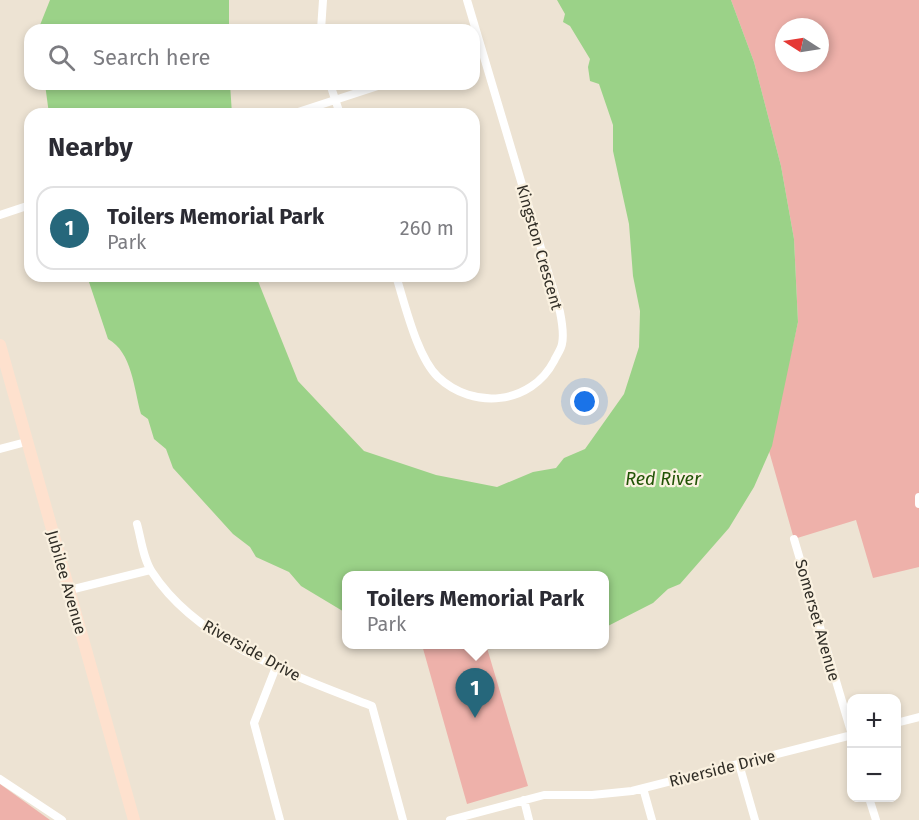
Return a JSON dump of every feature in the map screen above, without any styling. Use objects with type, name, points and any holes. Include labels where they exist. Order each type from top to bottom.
[{"type":"main road","name":"Jubilee Avenue","points":[[0,345],[134,820]]},
{"type":"street","points":[[321,24],[323,0]]},
{"type":"street","name":"Kingston Crescent","points":[[467,0],[472,24]]},
{"type":"street","name":"Kingston Crescent","points":[[398,282],[421,349],[436,375],[456,391],[478,399],[502,400],[534,385],[549,371],[562,345],[560,312],[480,58]]},
{"type":"street","points":[[332,90],[338,108]]},
{"type":"street","points":[[312,108],[367,90]]},
{"type":"street","points":[[0,215],[24,207]]},
{"type":"street","points":[[0,448],[26,442]]},
{"type":"street","points":[[919,497],[919,504]]},
{"type":"street","points":[[70,590],[150,570],[137,524]]},
{"type":"street","name":"Somerset Avenue","points":[[794,539],[847,721]]},
{"type":"street","name":"Riverside Drive","points":[[150,570],[163,588],[198,621],[276,667],[372,706],[403,820]]},
{"type":"street","points":[[276,667],[254,723],[280,820]]},
{"type":"street","points":[[901,722],[919,717]]},
{"type":"street","name":"Riverside Drive","points":[[450,820],[544,795],[592,795],[643,788],[847,736]]},
{"type":"street","points":[[739,764],[755,820]]},
{"type":"street","points":[[0,779],[59,819]]},
{"type":"street","points":[[643,788],[652,820]]},
{"type":"street","points":[[524,800],[529,820]]},
{"type":"street","points":[[870,802],[876,820]]},
{"type":"shaded area","points":[[731,0],[919,0],[919,567],[873,578],[856,520],[794,539],[769,451],[798,322],[794,239],[781,166],[754,62]]},
{"type":"shaded area","points":[[423,649],[487,649],[528,786],[467,804]]},
{"type":"shaded area","points":[[0,784],[50,820],[0,820]]},
{"type":"water","points":[[50,0],[229,0],[229,24],[40,24]]},
{"type":"water","name":"Red River","points":[[557,0],[731,0],[754,62],[781,166],[794,239],[798,322],[772,446],[754,487],[729,528],[680,584],[668,589],[653,603],[609,625],[609,571],[342,571],[342,611],[301,586],[289,572],[256,557],[250,547],[233,534],[173,468],[166,449],[154,439],[148,419],[141,414],[131,372],[122,353],[108,339],[89,282],[258,282],[298,381],[364,451],[436,475],[497,487],[533,472],[556,468],[564,458],[585,449],[624,394],[639,347],[640,311],[633,276],[629,224],[613,151],[613,125],[599,84],[590,81],[588,67],[590,59],[570,26],[563,22],[565,14]]},
{"type":"water","points":[[46,90],[230,90],[232,108],[48,108]]},
{"type":"place","name":"Toilers Memorial Park","points":[[475,718]]}]
